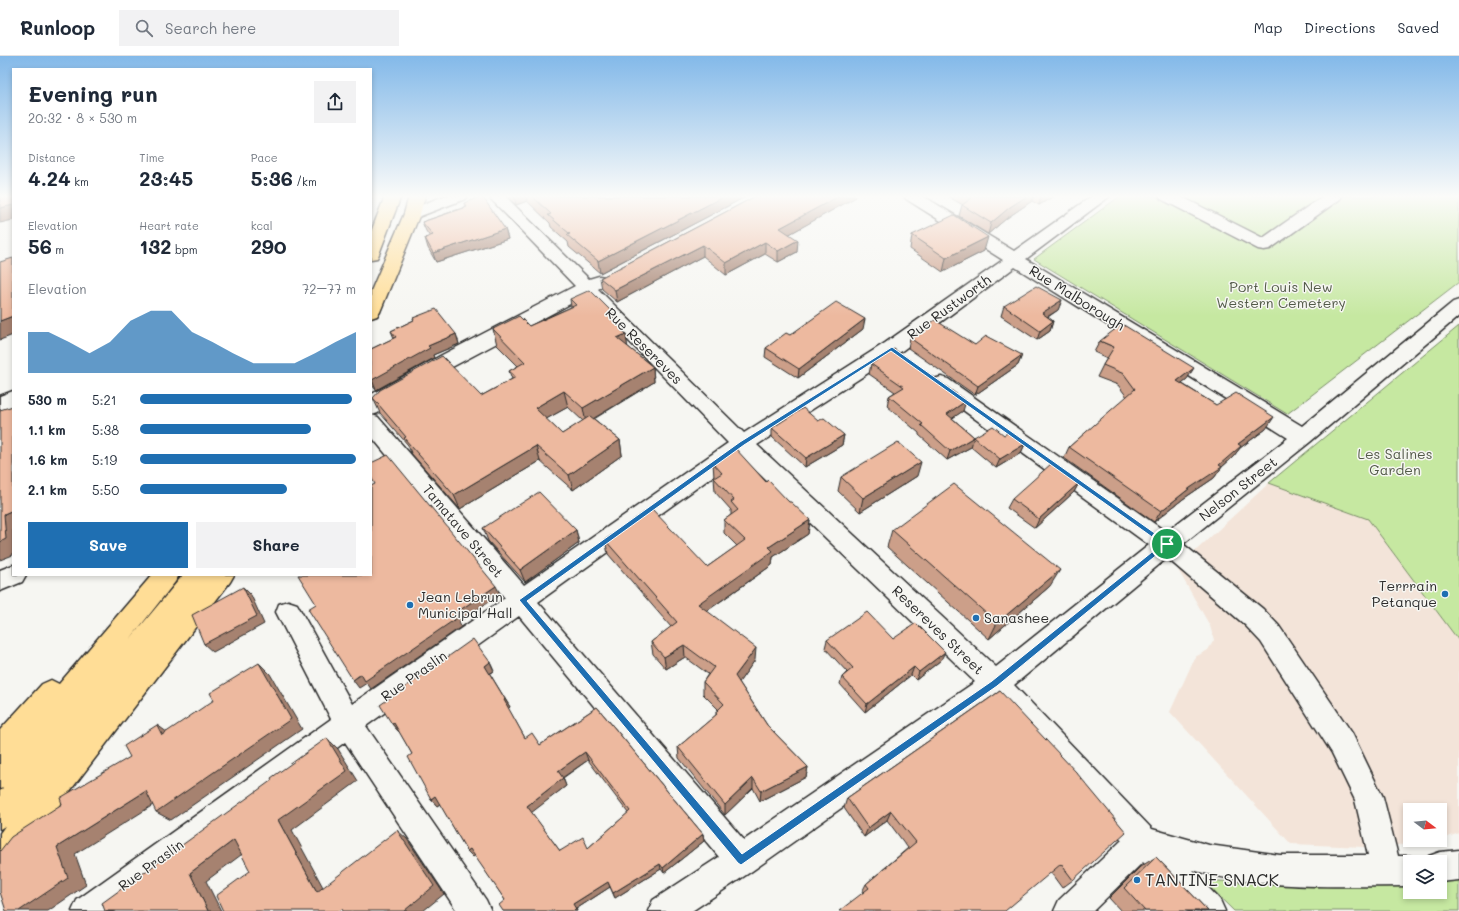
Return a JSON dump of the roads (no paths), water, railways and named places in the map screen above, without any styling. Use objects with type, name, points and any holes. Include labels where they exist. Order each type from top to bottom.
[{"type":"highway","points":[[372,251],[378,236]]},
{"type":"highway","points":[[373,310],[403,236]]},
{"type":"highway","points":[[0,750],[153,576]]},
{"type":"highway","points":[[0,814],[40,748],[166,576]]},
{"type":"highway","points":[[0,776],[40,748],[197,576]]},
{"type":"highway","points":[[0,857],[221,576]]},
{"type":"street","name":"Rue Resereves","points":[[535,236],[742,444]]},
{"type":"street","name":"Rue Malborough","points":[[977,236],[1304,437]]},
{"type":"street","points":[[1014,259],[1046,236]]},
{"type":"street","points":[[1246,236],[1264,245],[1277,236]]},
{"type":"street","name":"Rue Rustworth","points":[[742,444],[892,348],[1014,259]]},
{"type":"street","points":[[372,407],[380,399],[427,372],[614,274]]},
{"type":"street","name":"Nelson Street","points":[[664,911],[741,860],[995,684],[1167,544],[1304,437],[1459,306]]},
{"type":"street","points":[[892,348],[1167,544],[1199,568],[1254,617],[1274,640],[1342,743],[1369,797],[1398,871],[1280,870],[1209,860],[1143,841],[1070,911]]},
{"type":"street","points":[[0,404],[12,398]]},
{"type":"street","name":"Tamatave Street","points":[[372,423],[741,860]]},
{"type":"street","name":"Rue Praslin","points":[[88,911],[348,723],[742,444]]},
{"type":"street","name":"Resereves Street","points":[[742,444],[995,684],[1208,911]]},
{"type":"street","points":[[0,581],[12,576]]},
{"type":"street","points":[[288,612],[348,723],[475,911]]},
{"type":"street","points":[[1447,866],[1459,865]]},
{"type":"place","name":"Terrrain Petanque","points":[[1445,594]]},
{"type":"place","name":"Jean Lebrun Municipal Hall","points":[[410,605]]},
{"type":"place","name":"Sanashee","points":[[976,618]]},
{"type":"place","name":"TANTINE SNACK","points":[[1137,880]]},
{"type":"park label","name":"Port Louis New Western Cemetery","points":[[1281,296]]},
{"type":"park label","name":"Les Salines Garden","points":[[1395,462]]}]
